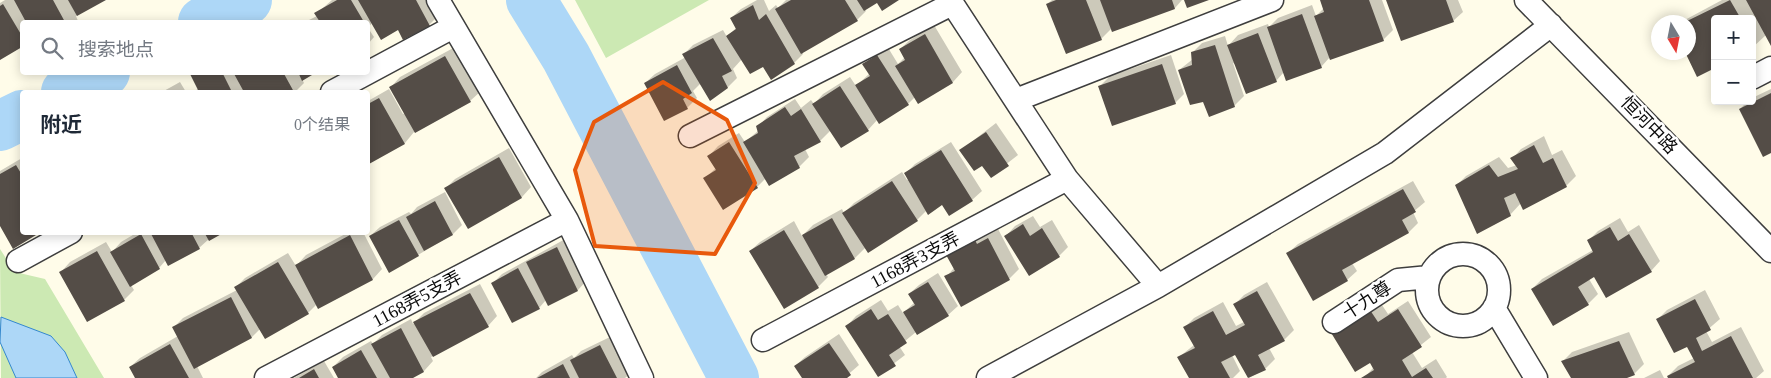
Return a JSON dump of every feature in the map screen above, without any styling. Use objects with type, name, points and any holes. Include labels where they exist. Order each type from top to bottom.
[{"type":"street","points":[[438,0],[567,220],[642,378]]},
{"type":"street","points":[[1016,100],[1272,0]]},
{"type":"street","name":"恒河中路","points":[[1526,0],[1771,251]]},
{"type":"street","points":[[690,136],[951,2],[1067,179],[1158,286]]},
{"type":"street","points":[[988,378],[1158,286],[1385,153],[1550,25]]},
{"type":"street","points":[[370,72],[453,28]]},
{"type":"street","points":[[1756,76],[1771,68]]},
{"type":"street","points":[[336,90],[364,75]]},
{"type":"street","name":"1168弄3支弄","points":[[763,340],[1067,179]]},
{"type":"street","name":"1168弄5支弄","points":[[266,378],[567,220]]},
{"type":"street","points":[[18,261],[66,235]]},
{"type":"street","points":[[1455,255],[1478,258],[1488,265],[1498,286],[1498,298],[1494,308],[1486,318],[1476,324],[1452,325],[1442,319],[1430,306],[1427,289],[1435,267],[1455,255]]},
{"type":"street","name":"十九尊","points":[[1334,322],[1398,280],[1430,277]]},
{"type":"street","points":[[1494,308],[1536,378]]},
{"type":"highlighted area","points":[[663,82],[727,120],[755,183],[715,254],[595,246],[575,170],[594,122]]},
{"type":"green space","points":[[575,0],[709,0],[606,58]]},
{"type":"green space","points":[[0,249],[15,272],[45,279],[104,378],[1,378]]},
{"type":"water","points":[[1,317],[51,336],[65,352],[77,378],[16,378],[0,342]]},
{"type":"building","points":[[14,0],[53,0],[64,20],[25,20]]},
{"type":"building","points":[[68,0],[106,0],[77,16]]},
{"type":"building","points":[[337,0],[351,0],[363,20],[319,20],[314,13]]},
{"type":"building","points":[[358,0],[416,0],[430,26],[403,40],[398,30],[381,40]]},
{"type":"building","points":[[791,0],[845,0],[858,21],[801,54],[775,9]]},
{"type":"building","points":[[857,0],[899,0],[882,11],[877,3],[864,11]]},
{"type":"building","points":[[1056,0],[1086,0],[1102,40],[1066,54],[1046,4]]},
{"type":"building","points":[[1100,0],[1172,0],[1175,9],[1112,32]]},
{"type":"building","points":[[1184,0],[1209,0],[1187,8]]},
{"type":"building","points":[[1320,0],[1369,0],[1384,41],[1330,60],[1314,16],[1324,12]]},
{"type":"building","points":[[1386,0],[1446,0],[1454,22],[1401,41]]},
{"type":"building","points":[[1730,0],[1739,15],[1711,15],[1711,70],[1697,77],[1689,60],[1696,60],[1696,17]]},
{"type":"building","points":[[1746,0],[1771,0],[1771,46],[1756,15],[1754,15]]},
{"type":"building","points":[[3,4],[20,33],[20,48],[0,60],[0,6]]},
{"type":"building","points":[[753,5],[759,20],[766,14],[795,64],[771,80],[763,67],[750,74],[726,36],[736,29],[730,18]]},
{"type":"building","points":[[1302,14],[1322,68],[1286,81],[1267,27]]},
{"type":"building","points":[[1258,33],[1277,82],[1246,94],[1227,45]]},
{"type":"building","points":[[925,34],[953,83],[918,104],[895,66],[905,60],[899,49]]},
{"type":"building","points":[[713,38],[732,71],[722,76],[728,88],[710,101],[682,54]]},
{"type":"building","points":[[1215,45],[1235,107],[1209,117],[1203,102],[1190,105],[1178,70],[1192,65],[1191,52]]},
{"type":"building","points":[[877,55],[909,105],[879,124],[855,85],[870,76],[862,64]]},
{"type":"building","points":[[445,56],[471,102],[415,133],[389,87]]},
{"type":"building","points":[[1162,64],[1176,104],[1112,126],[1098,86]]},
{"type":"building","points":[[677,65],[692,93],[683,99],[688,109],[664,121],[644,83]]},
{"type":"building","points":[[190,75],[224,75],[231,90],[198,90]]},
{"type":"building","points":[[235,75],[285,75],[293,90],[243,90]]},
{"type":"building","points":[[299,75],[312,75],[302,81]]},
{"type":"building","points":[[840,86],[869,131],[841,148],[812,104]]},
{"type":"building","points":[[1771,93],[1771,153],[1763,157],[1739,109],[1747,105],[1756,105],[1756,100]]},
{"type":"building","points":[[379,98],[405,144],[370,163],[370,103]]},
{"type":"building","points":[[785,107],[791,116],[801,109],[821,142],[794,156],[800,168],[769,186],[743,142],[758,133],[756,126]]},
{"type":"building","points":[[986,132],[1009,166],[991,178],[982,166],[974,171],[959,150]]},
{"type":"building","points":[[729,142],[758,188],[723,210],[703,178],[716,170],[707,156]]},
{"type":"building","points":[[1534,145],[1543,163],[1553,158],[1567,187],[1523,210],[1515,193],[1504,198],[1511,216],[1477,234],[1455,185],[1489,165],[1498,177],[1518,169],[1510,158]]},
{"type":"building","points":[[941,150],[973,201],[949,216],[942,205],[928,215],[904,173]]},
{"type":"building","points":[[499,157],[522,198],[468,229],[444,188]]},
{"type":"building","points":[[16,165],[20,172],[20,235],[36,235],[13,249],[0,226],[0,174]]},
{"type":"building","points":[[892,181],[918,221],[868,253],[842,213]]},
{"type":"building","points":[[1403,189],[1416,212],[1402,220],[1409,233],[1342,270],[1348,281],[1313,301],[1286,253]]},
{"type":"building","points":[[435,201],[453,235],[424,251],[406,217]]},
{"type":"building","points":[[832,218],[855,259],[825,276],[802,235]]},
{"type":"building","points":[[399,220],[419,256],[389,273],[369,236]]},
{"type":"building","points":[[1023,224],[1030,236],[1042,228],[1060,257],[1029,276],[1004,236]]},
{"type":"building","points":[[1610,227],[1618,241],[1629,234],[1652,272],[1606,298],[1594,277],[1578,287],[1589,305],[1553,326],[1531,289],[1593,252],[1587,240]]},
{"type":"building","points":[[784,230],[819,288],[784,309],[749,251]]},
{"type":"building","points":[[142,235],[160,269],[130,287],[110,252]]},
{"type":"building","points":[[152,235],[193,235],[200,249],[168,266]]},
{"type":"building","points":[[206,235],[220,235],[209,241]]},
{"type":"building","points":[[350,235],[373,280],[318,309],[295,265]]},
{"type":"building","points":[[974,238],[977,244],[988,238],[1010,280],[961,307],[944,276],[955,271],[945,253]]},
{"type":"building","points":[[557,247],[578,291],[548,306],[526,262]]},
{"type":"building","points":[[97,251],[125,301],[87,322],[59,272]]},
{"type":"building","points":[[278,262],[309,314],[265,339],[234,287]]},
{"type":"building","points":[[518,268],[540,309],[512,323],[491,283]]},
{"type":"building","points":[[928,282],[949,316],[917,335],[903,312],[915,305],[908,294]]},
{"type":"building","points":[[1257,291],[1285,341],[1258,355],[1266,370],[1248,378],[1235,355],[1221,362],[1230,378],[1189,378],[1177,357],[1195,348],[1183,327],[1213,311],[1226,335],[1245,325],[1233,304]]},
{"type":"building","points":[[470,293],[489,327],[433,357],[413,322]]},
{"type":"building","points":[[231,297],[252,338],[194,369],[172,327]]},
{"type":"building","points":[[1695,299],[1711,330],[1696,338],[1702,351],[1731,336],[1753,378],[1668,378],[1667,376],[1695,362],[1687,347],[1674,353],[1656,319]]},
{"type":"building","points":[[1368,307],[1378,322],[1398,309],[1422,347],[1402,360],[1412,377],[1426,368],[1433,378],[1361,378],[1374,370],[1370,363],[1355,372],[1330,331]]},
{"type":"building","points":[[871,309],[878,320],[888,314],[907,343],[889,355],[896,366],[878,377],[845,326]]},
{"type":"building","points":[[401,328],[424,372],[413,378],[390,378],[371,344]]},
{"type":"building","points":[[1619,341],[1635,375],[1627,378],[1571,378],[1561,361]]},
{"type":"building","points":[[829,343],[851,375],[847,378],[802,378],[794,366]]},
{"type":"building","points":[[170,344],[189,378],[135,378],[129,367]]},
{"type":"building","points":[[600,345],[617,378],[579,378],[570,360]]},
{"type":"building","points":[[361,350],[377,378],[338,378],[332,367]]},
{"type":"building","points":[[563,364],[570,378],[537,378]]},
{"type":"building","points":[[314,369],[319,378],[299,378]]},
{"type":"waterway","points":[[207,20],[247,0]]},
{"type":"waterway","points":[[531,0],[566,57],[734,378]]},
{"type":"waterway","points":[[70,90],[99,75]]},
{"type":"waterway","points":[[0,126],[20,116]]}]
